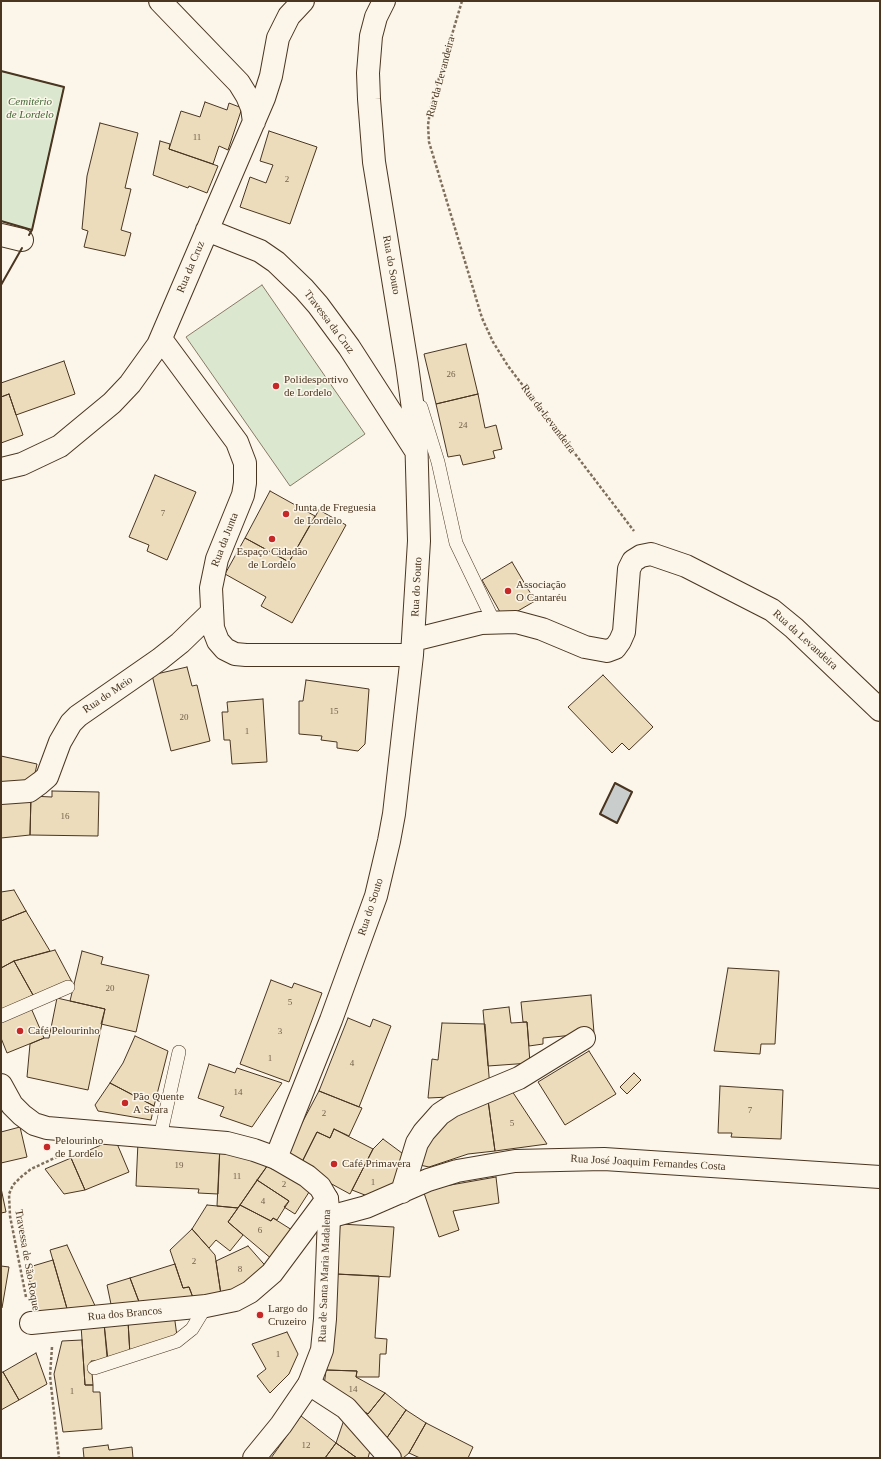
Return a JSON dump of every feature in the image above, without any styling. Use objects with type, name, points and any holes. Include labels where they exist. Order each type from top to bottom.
[{"type":"street","points":[[160,1],[239,83],[252,108],[254,122]]},
{"type":"street","name":"Rua da Cruz","points":[[1,469],[22,464],[60,446],[112,403],[130,384],[161,339],[268,86],[278,38],[289,16],[303,1]]},
{"type":"street","name":"Rua do Souto","points":[[276,1158],[331,1020],[376,896],[394,814],[413,647],[419,540],[416,431],[408,365],[380,198],[370,128],[368,80],[369,53],[377,4]]},
{"type":"street","name":"Travessa da Cruz","points":[[207,230],[260,251],[276,262],[304,289],[318,305],[349,347],[417,452]]},
{"type":"street","points":[[1,235],[22,240]]},
{"type":"street","name":"Rua da Junta","points":[[161,339],[237,442],[245,463],[243,495],[224,540],[213,573],[210,588],[213,628],[218,641],[225,649],[235,654],[261,655],[413,647],[494,622],[526,624],[597,650],[607,651],[614,648],[620,641],[624,632],[629,569],[633,561],[641,556],[651,554]]},
{"type":"street","name":"Rua da Levandeira","points":[[651,554],[686,566],[772,610],[794,628],[880,710]]},
{"type":"street","name":"Rua do Meio","points":[[1,793],[29,791],[40,783],[46,777],[60,742],[71,723],[78,716],[160,659],[180,643],[211,613]]},
{"type":"street","points":[[402,1192],[417,1143],[424,1132],[440,1114],[452,1106],[519,1078],[584,1038]]},
{"type":"street","name":"Rua de Santa Maria Madalena","points":[[1,1085],[12,1105],[34,1124],[47,1128],[227,1143],[254,1150],[276,1158],[315,1182],[320,1187],[328,1208],[322,1350],[309,1384],[281,1425],[254,1458]]},
{"type":"street","name":"Rua José Joaquim Fernandes Costa","points":[[328,1208],[366,1207],[428,1180],[473,1167],[515,1161],[604,1159],[880,1177]]},
{"type":"street","points":[[213,1305],[243,1296],[265,1280],[328,1208]]},
{"type":"street","name":"Rua dos Brancos","points":[[31,1323],[213,1305]]},
{"type":"street","points":[[309,1384],[346,1408],[390,1458]]},
{"type":"lane","points":[[408,365],[438,462],[456,542],[494,622]]},
{"type":"lane","points":[[1,1016],[68,987]]},
{"type":"lane","points":[[160,1137],[179,1052]]},
{"type":"lane","points":[[94,1368],[177,1341],[192,1329],[213,1305]]},
{"type":"path","name":"Rua da Levandeira","points":[[462,1],[431,106],[428,125],[429,142],[482,318],[493,342],[508,366],[651,554]]},
{"type":"path","name":"Travessa de São Roque","points":[[31,1323],[10,1216],[9,1194],[13,1186],[21,1177],[31,1170],[64,1154]]},
{"type":"path","points":[[53,1321],[50,1376],[59,1458]]},
{"type":"green space","name":"Cemitério de Lordelo","points":[[1,71],[64,87],[32,230],[1,221]]},
{"type":"green space","name":"Polidesportivo de Lordelo","points":[[262,285],[365,434],[290,486],[186,337]]},
{"type":"shaded area","points":[[615,783],[632,792],[617,823],[600,814]]},
{"type":"building","points":[[205,102],[227,110],[229,103],[242,108],[228,150],[219,146],[213,164],[169,149],[181,111],[200,117]]},
{"type":"building","points":[[100,123],[138,133],[125,188],[131,189],[121,230],[131,233],[125,256],[84,247],[88,231],[82,229],[87,176]]},
{"type":"building","points":[[269,131],[317,147],[290,224],[240,207],[250,177],[266,183],[273,165],[260,161]]},
{"type":"building","points":[[160,141],[170,144],[169,149],[218,166],[207,193],[189,186],[188,188],[153,175]]},
{"type":"building","points":[[466,344],[478,394],[436,404],[424,354]]},
{"type":"building","points":[[64,361],[75,394],[16,415],[9,394],[1,397],[1,383]]},
{"type":"building","points":[[9,394],[23,435],[1,443],[1,397]]},
{"type":"building","points":[[478,394],[485,428],[496,425],[502,449],[493,451],[495,458],[463,465],[460,455],[448,457],[436,404]]},
{"type":"building","points":[[155,475],[196,492],[167,560],[147,551],[149,545],[129,537]]},
{"type":"building","points":[[270,491],[315,516],[289,562],[245,538]]},
{"type":"building","points":[[319,510],[346,525],[292,623],[261,606],[266,597],[225,574],[245,538],[289,562]]},
{"type":"building","name":"Associação O Cantaréu","points":[[512,562],[535,601],[504,619],[482,580]]},
{"type":"building","points":[[187,667],[192,686],[197,685],[210,741],[171,751],[152,675]]},
{"type":"building","points":[[603,675],[653,727],[629,750],[622,743],[612,753],[568,707]]},
{"type":"building","points":[[306,680],[369,689],[365,744],[358,751],[337,748],[337,742],[321,740],[322,736],[299,734],[299,701],[303,701]]},
{"type":"building","points":[[263,699],[267,762],[232,764],[230,740],[224,740],[222,712],[228,712],[227,702]]},
{"type":"building","points":[[1,756],[37,764],[33,783],[1,786]]},
{"type":"building","points":[[52,791],[99,792],[98,836],[30,835],[31,796],[52,797]]},
{"type":"building","points":[[31,796],[30,835],[1,838],[1,800]]},
{"type":"building","points":[[14,890],[26,911],[1,921],[1,892]]},
{"type":"building","points":[[26,911],[50,951],[14,961],[1,968],[1,921]]},
{"type":"building","points":[[55,950],[72,982],[33,995],[14,961]]},
{"type":"building","points":[[82,951],[103,957],[101,964],[149,975],[136,1032],[101,1024],[105,1009],[70,1001]]},
{"type":"building","points":[[14,961],[33,995],[1,1011],[1,968]]},
{"type":"building","points":[[728,968],[779,971],[775,1044],[761,1044],[760,1054],[714,1051]]},
{"type":"building","points":[[271,980],[292,988],[294,983],[322,993],[289,1082],[240,1064]]},
{"type":"building","points":[[591,995],[594,1033],[543,1038],[543,1044],[529,1046],[527,1022],[523,1022],[521,1002]]},
{"type":"building","points":[[57,998],[105,1009],[88,1090],[27,1077],[30,1044],[44,1038],[49,1038]]},
{"type":"building","points":[[509,1007],[511,1023],[527,1022],[530,1063],[488,1066],[483,1010]]},
{"type":"building","points":[[31,1008],[44,1038],[7,1053],[1,1038],[1,1020]]},
{"type":"building","points":[[348,1018],[370,1027],[373,1019],[391,1026],[359,1107],[319,1091]]},
{"type":"building","points":[[442,1023],[485,1024],[490,1089],[471,1096],[428,1098],[432,1059],[438,1060]]},
{"type":"building","points":[[135,1036],[168,1051],[154,1106],[110,1083],[123,1063]]},
{"type":"building","points":[[589,1051],[616,1094],[565,1125],[538,1082]]},
{"type":"building","points":[[209,1064],[235,1073],[237,1068],[282,1083],[252,1127],[220,1116],[224,1107],[198,1098]]},
{"type":"building","points":[[634,1073],[641,1080],[627,1094],[620,1087]]},
{"type":"building","points":[[110,1083],[154,1106],[151,1120],[98,1111],[95,1105]]},
{"type":"building","points":[[508,1085],[547,1144],[495,1151],[487,1093]]},
{"type":"building","points":[[720,1086],[783,1090],[781,1139],[731,1137],[732,1133],[718,1133]]},
{"type":"building","points":[[319,1091],[362,1108],[349,1136],[334,1129],[330,1138],[317,1132],[301,1164],[286,1153]]},
{"type":"building","points":[[487,1093],[495,1151],[468,1154],[429,1167],[415,1164],[419,1147],[457,1106]]},
{"type":"building","points":[[20,1127],[27,1157],[1,1163],[1,1132]]},
{"type":"building","points":[[334,1129],[373,1149],[350,1194],[317,1176],[301,1164],[317,1132],[330,1138]]},
{"type":"building","points":[[115,1139],[129,1172],[85,1190],[71,1158]]},
{"type":"building","points":[[383,1139],[410,1159],[388,1195],[370,1197],[352,1190],[373,1149]]},
{"type":"building","points":[[138,1142],[220,1145],[218,1194],[198,1193],[199,1189],[136,1186]]},
{"type":"building","points":[[220,1145],[270,1162],[238,1208],[217,1206]]},
{"type":"building","points":[[71,1158],[85,1190],[64,1194],[45,1169]]},
{"type":"building","points":[[270,1162],[311,1189],[295,1214],[284,1207],[289,1201],[257,1180]]},
{"type":"building","points":[[496,1177],[499,1203],[453,1211],[459,1230],[439,1237],[424,1193],[445,1186]]},
{"type":"building","points":[[257,1180],[289,1201],[277,1220],[273,1218],[271,1221],[240,1205]]},
{"type":"building","points":[[1,1188],[6,1212],[1,1213]]},
{"type":"building","points":[[207,1205],[238,1208],[228,1222],[243,1235],[230,1251],[216,1240],[209,1248],[192,1229]]},
{"type":"building","points":[[240,1205],[271,1221],[273,1218],[292,1230],[273,1260],[228,1222]]},
{"type":"building","points":[[340,1224],[394,1227],[390,1277],[336,1274]]},
{"type":"building","points":[[192,1229],[215,1255],[222,1301],[195,1303],[189,1287],[183,1288],[170,1250]]},
{"type":"building","points":[[67,1245],[97,1310],[68,1312],[50,1250]]},
{"type":"building","points":[[248,1246],[270,1271],[222,1301],[216,1261]]},
{"type":"building","points":[[53,1260],[68,1312],[39,1314],[26,1268]]},
{"type":"building","points":[[175,1264],[183,1288],[189,1287],[195,1303],[141,1307],[130,1278]]},
{"type":"building","points":[[1,1266],[9,1267],[2,1308],[1,1308]]},
{"type":"building","points":[[336,1274],[379,1276],[375,1338],[387,1339],[386,1354],[380,1354],[379,1377],[356,1377],[357,1371],[326,1370]]},
{"type":"building","points":[[130,1278],[141,1307],[112,1309],[107,1285]]},
{"type":"building","points":[[174,1314],[177,1336],[130,1355],[128,1321]]},
{"type":"building","points":[[128,1321],[130,1355],[107,1357],[104,1323]]},
{"type":"building","points":[[104,1323],[108,1360],[91,1361],[93,1385],[85,1385],[81,1325]]},
{"type":"building","points":[[287,1332],[298,1354],[289,1374],[270,1393],[257,1376],[266,1369],[252,1344]]},
{"type":"building","points":[[82,1340],[85,1385],[93,1385],[93,1392],[100,1392],[102,1429],[63,1432],[54,1374],[62,1341]]},
{"type":"building","points":[[36,1353],[47,1384],[19,1400],[3,1372]]},
{"type":"building","points":[[326,1370],[357,1371],[356,1377],[385,1393],[368,1414],[324,1386]]},
{"type":"building","points":[[3,1372],[19,1400],[1,1410],[1,1373]]},
{"type":"building","points":[[385,1393],[406,1410],[384,1442],[361,1410],[368,1414]]},
{"type":"building","points":[[406,1410],[426,1423],[409,1453],[403,1458],[398,1458],[384,1442]]},
{"type":"building","points":[[346,1414],[372,1443],[368,1458],[357,1458],[336,1443]]},
{"type":"building","points":[[301,1416],[336,1443],[325,1458],[271,1458]]},
{"type":"building","points":[[426,1423],[473,1447],[468,1458],[420,1458],[409,1453]]},
{"type":"building","points":[[336,1443],[357,1458],[325,1458]]},
{"type":"building","points":[[108,1445],[109,1450],[132,1447],[133,1458],[84,1458],[83,1448]]},
{"type":"wall","points":[[1,71],[64,87],[32,230],[29,235]]},
{"type":"wall","points":[[1,221],[32,230]]},
{"type":"wall","points":[[1,285],[22,248]]},
{"type":"wall","points":[[615,783],[632,792],[617,823],[600,814],[615,783]]},
{"type":"place","name":"Polidesportivo de Lordelo","points":[[276,386]]},
{"type":"place","name":"Junta de Freguesia de Lordelo","points":[[286,514]]},
{"type":"place","name":"Espaço Cidadão de Lordelo","points":[[272,539]]},
{"type":"place","name":"Associação O Cantaréu","points":[[508,591]]},
{"type":"place","name":"Café Pelourinho","points":[[20,1031]]},
{"type":"place","name":"Pão Quente A Seara","points":[[125,1103]]},
{"type":"place","name":"Pelourinho de Lordelo","points":[[47,1147]]},
{"type":"place","name":"Café Primavera","points":[[334,1164]]},
{"type":"place","name":"Largo do Cruzeiro","points":[[260,1315]]}]
